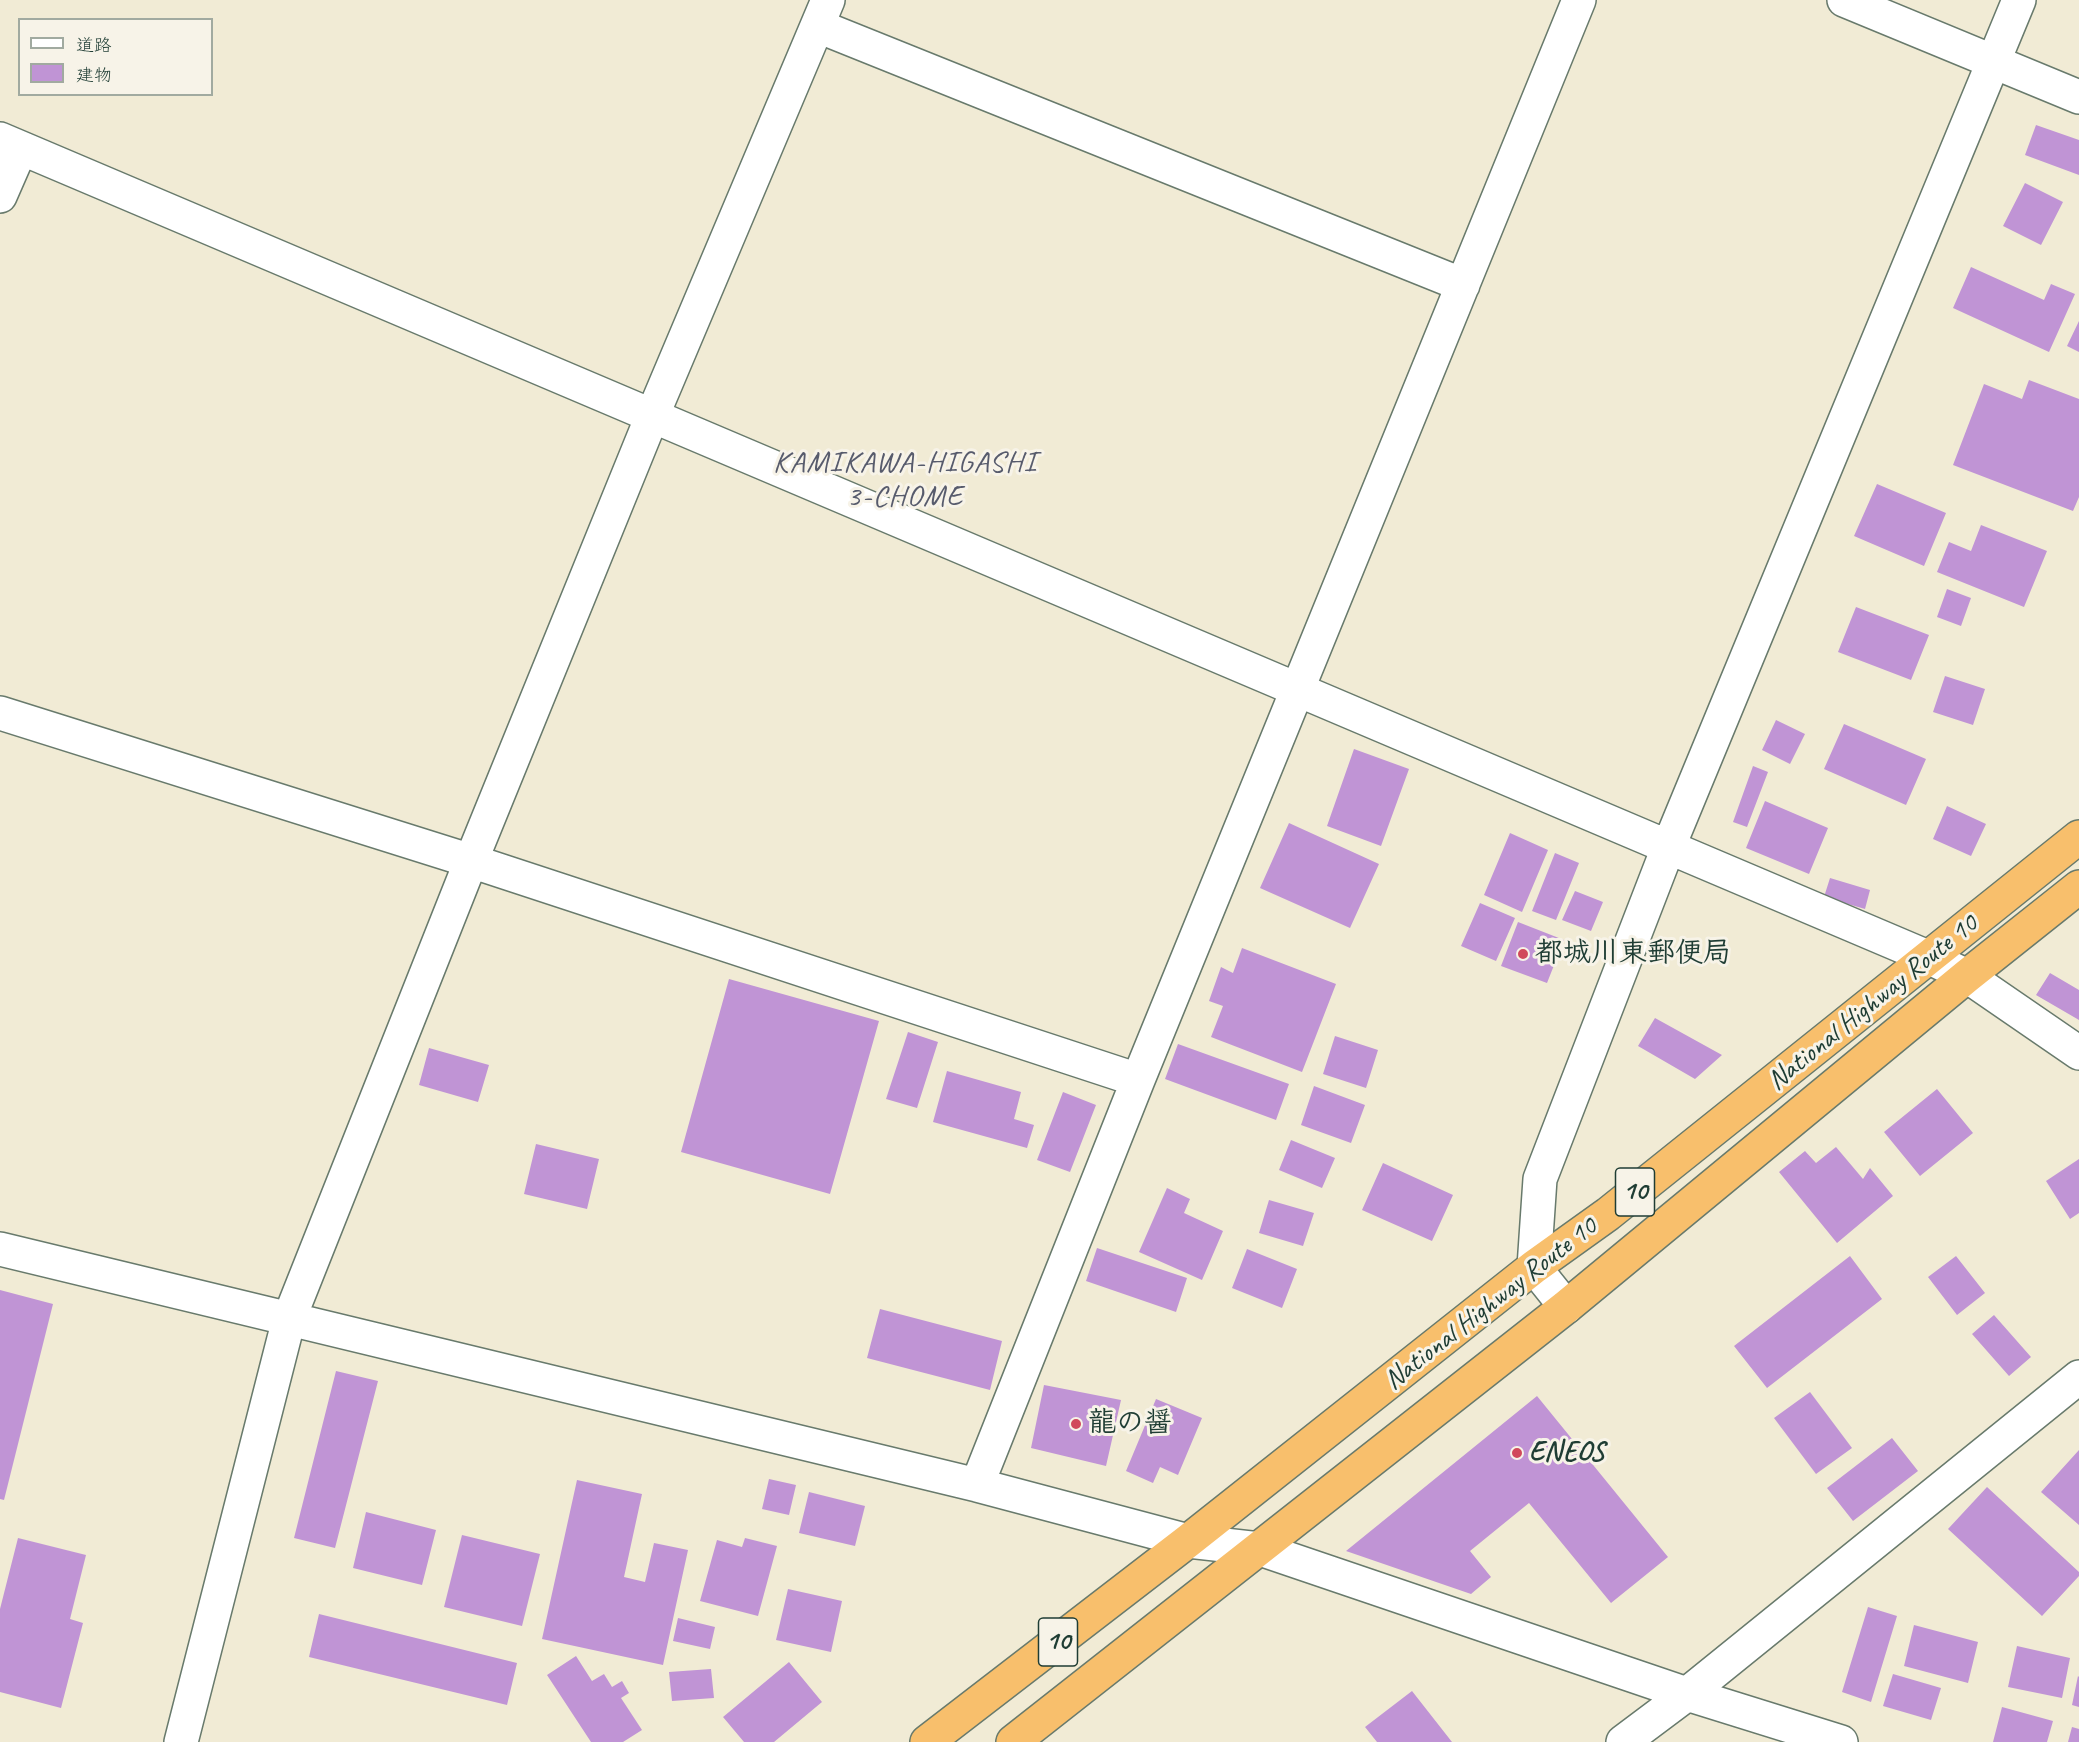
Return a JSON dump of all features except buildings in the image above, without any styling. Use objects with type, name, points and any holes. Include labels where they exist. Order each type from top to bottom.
[{"type":"highway","name":"National Highway Route 10","points":[[927,1742],[1188,1541],[1534,1267],[1608,1214],[2079,837]]},
{"type":"highway","name":"National Highway Route 10","points":[[1013,1742],[1566,1307],[1967,976],[2079,887]]},
{"type":"street","points":[[977,1485],[1138,1080],[1579,0]]},
{"type":"street","points":[[1844,0],[2079,97]]},
{"type":"street","points":[[1566,1307],[1534,1267],[1540,1179],[1668,848],[2019,0]]},
{"type":"street","points":[[181,1742],[289,1319],[471,861],[653,414],[823,13],[1463,285]]},
{"type":"street","points":[[0,196],[10,143],[1930,958],[1967,976],[2079,1053]]},
{"type":"street","points":[[0,713],[471,861],[1138,1080]]},
{"type":"street","points":[[0,1249],[977,1485],[1188,1541],[1260,1549],[1687,1694],[1841,1742]]},
{"type":"street","points":[[1623,1742],[1687,1694],[2079,1377]]},
{"type":"place","name":"都城川東郵便局","points":[[1523,954]]},
{"type":"place","name":"龍の醤","points":[[1076,1424]]},
{"type":"place","name":"ENEOS","points":[[1517,1453]]},
{"type":"district","name":"KAMIKAWA-HIGASHI 3-CHOME","points":[[905,480]]}]
